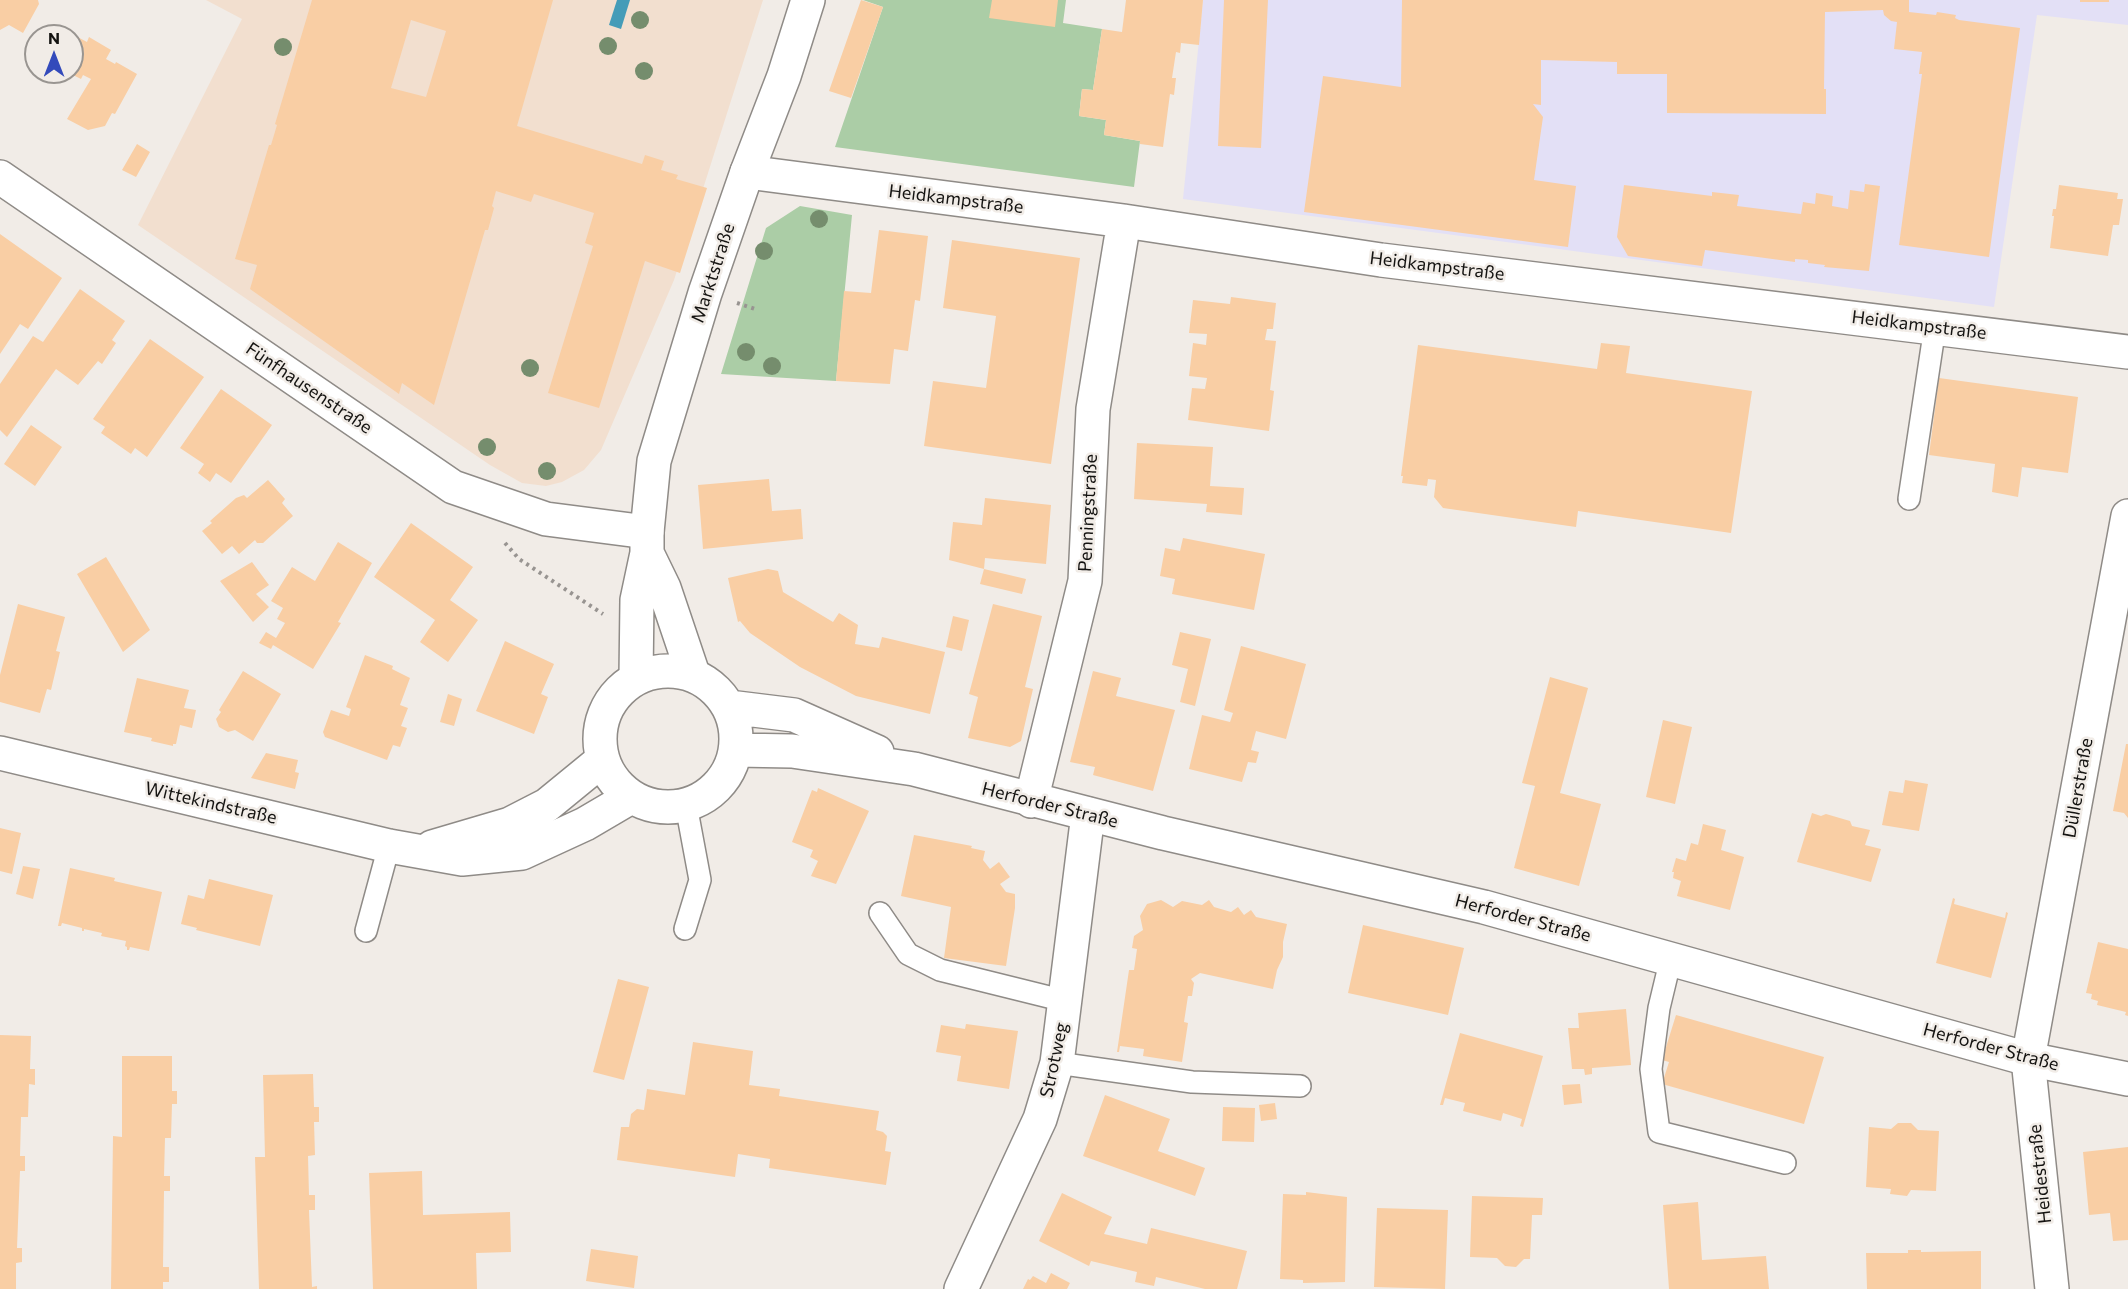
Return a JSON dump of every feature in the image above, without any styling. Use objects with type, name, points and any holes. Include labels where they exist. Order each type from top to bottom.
[{"type":"street","name":"Marktstraße","points":[[636,677],[637,600],[646,542],[654,461],[705,293],[747,172],[784,76],[808,0]]},
{"type":"street","name":"Heidkampstraße","points":[[747,172],[1124,221],[1381,260],[2128,352]]},
{"type":"street","name":"Fünfhausenstraße","points":[[0,177],[453,487],[546,519],[646,542]]},
{"type":"street","name":"Penningstraße","points":[[1031,801],[1085,581],[1093,409],[1124,221]]},
{"type":"street","name":"Düllerstraße","points":[[2028,1059],[2128,516]]},
{"type":"street","points":[[646,542],[693,674]]},
{"type":"street","points":[[664,670],[693,674],[714,687],[729,707],[736,728],[736,750],[727,775],[710,794],[686,805],[658,807],[631,797],[614,781],[602,760],[600,728],[612,699],[636,677],[664,670]]},
{"type":"street","name":"Herforder Straße","points":[[729,707],[794,715],[914,769]]},
{"type":"street","name":"Herforder Straße","points":[[736,750],[792,751],[914,769],[1031,801],[1484,907],[2028,1059],[2128,1079]]},
{"type":"street","name":"Wittekindstraße","points":[[0,753],[389,846],[422,850],[462,859],[522,853],[585,824],[631,797]]},
{"type":"street","name":"Wittekindstraße","points":[[422,850],[510,824],[529,815],[547,805],[602,760]]},
{"type":"street","name":"Strotweg","points":[[961,1289],[1040,1119],[1057,1063],[1088,814]]},
{"type":"street","name":"Heidestraße","points":[[2028,1059],[2052,1289]]},
{"type":"lane","points":[[1910,499],[1935,327]]},
{"type":"lane","points":[[685,929],[700,880],[686,805]]},
{"type":"lane","points":[[366,931],[389,846]]},
{"type":"lane","points":[[880,913],[908,954],[940,970],[1065,1000]]},
{"type":"lane","points":[[1671,958],[1659,1008],[1651,1069],[1659,1132],[1785,1163]]},
{"type":"lane","points":[[1057,1063],[1192,1082],[1300,1086]]},
{"type":"path","points":[[504,543],[519,559],[607,617],[636,619]]},
{"type":"shaded area","points":[[206,0],[763,0],[674,280],[601,450],[584,470],[562,482],[546,486],[522,483],[490,465],[138,225],[242,19]]},
{"type":"shaded area","points":[[1203,0],[2128,0],[2128,25],[2037,15],[1994,307],[1183,199]]},
{"type":"green space","points":[[863,0],[1066,0],[1063,23],[1102,29],[1093,90],[1082,89],[1079,116],[1106,120],[1104,135],[1140,141],[1134,187],[835,147],[883,7]]},
{"type":"green space","points":[[800,206],[852,215],[836,381],[721,374],[766,228]]},
{"type":"water","points":[[617,0],[630,0],[621,29],[609,25]]},
{"type":"building","points":[[0,0],[38,0],[39,4],[28,24],[24,24],[23,33],[9,25],[0,30]]},
{"type":"building","points":[[312,0],[553,0],[517,126],[642,164],[645,155],[664,161],[661,170],[678,175],[676,179],[707,188],[680,273],[645,261],[599,408],[548,393],[593,246],[585,243],[594,213],[534,194],[531,202],[496,191],[488,230],[485,230],[434,405],[402,383],[399,394],[250,289],[257,265],[235,259],[277,125],[275,124]],"holes":[[[411,20],[446,31],[426,97],[391,88]]]},
{"type":"building","points":[[861,0],[883,7],[851,98],[829,91]]},
{"type":"building","points":[[992,0],[1058,0],[1055,27],[989,18]]},
{"type":"building","points":[[1126,0],[1203,0],[1199,45],[1181,43],[1180,53],[1176,52],[1172,78],[1176,78],[1174,95],[1170,94],[1163,147],[1104,135],[1106,120],[1079,116],[1082,89],[1093,90],[1102,29],[1122,32]]},
{"type":"building","points":[[1224,0],[1268,0],[1261,148],[1218,146]]},
{"type":"building","points":[[1402,0],[1909,0],[1909,12],[1936,15],[1937,12],[1956,15],[1955,18],[1959,20],[2020,28],[1989,257],[1899,245],[1922,74],[1919,74],[1922,52],[1894,49],[1897,22],[1891,21],[1884,15],[1883,10],[1825,12],[1826,114],[1667,113],[1667,74],[1617,74],[1617,62],[1541,60],[1541,105],[1533,104],[1543,117],[1534,180],[1576,186],[1568,247],[1304,212],[1323,76],[1401,87]]},
{"type":"building","points":[[2080,0],[2109,0],[2109,2],[2080,2]]},
{"type":"building","points":[[89,37],[111,50],[106,59],[137,74],[115,114],[112,113],[105,126],[88,130],[67,119],[91,79],[84,76],[84,40],[87,42]]},
{"type":"building","points":[[137,144],[150,152],[136,177],[122,170]]},
{"type":"building","points":[[1865,184],[1880,186],[1869,271],[1824,267],[1825,265],[1808,263],[1808,260],[1795,259],[1795,262],[1705,250],[1702,266],[1628,256],[1617,237],[1624,185],[1712,196],[1712,192],[1739,195],[1737,206],[1801,214],[1803,202],[1815,204],[1816,193],[1833,196],[1832,206],[1848,209],[1850,190],[1864,192]]},
{"type":"building","points":[[2059,185],[2118,193],[2117,199],[2123,199],[2119,225],[2113,225],[2108,256],[2050,248],[2053,209],[2056,209]]},
{"type":"building","points":[[879,230],[928,236],[920,301],[915,300],[908,351],[894,349],[890,384],[836,381],[844,291],[871,293]]},
{"type":"building","points":[[0,234],[62,278],[28,329],[20,324],[0,354]]},
{"type":"building","points":[[952,240],[1080,258],[1051,464],[924,446],[933,381],[986,388],[996,316],[943,308]]},
{"type":"building","points":[[80,289],[125,321],[112,340],[116,343],[102,364],[98,361],[78,385],[56,369],[7,437],[0,430],[0,384],[33,336],[43,342]]},
{"type":"building","points":[[1231,297],[1276,303],[1273,329],[1267,329],[1265,340],[1276,341],[1270,390],[1274,391],[1269,431],[1188,420],[1192,388],[1205,389],[1207,378],[1189,376],[1193,343],[1206,345],[1207,334],[1189,333],[1193,300],[1230,304]]},
{"type":"building","points":[[150,339],[204,377],[147,457],[135,448],[131,454],[101,433],[105,427],[93,419]]},
{"type":"building","points":[[1601,343],[1630,346],[1626,373],[1752,391],[1731,533],[1578,511],[1576,527],[1443,508],[1434,497],[1436,480],[1428,479],[1427,486],[1402,483],[1418,345],[1597,369]]},
{"type":"building","points":[[1939,378],[2078,397],[2068,473],[2022,467],[2018,497],[1992,492],[1995,464],[1929,455]]},
{"type":"building","points":[[221,389],[272,425],[231,483],[216,473],[210,482],[198,473],[204,464],[180,448]]},
{"type":"building","points":[[31,425],[62,447],[35,486],[4,464]]},
{"type":"building","points":[[1137,443],[1213,447],[1210,486],[1244,488],[1242,515],[1206,512],[1207,504],[1134,499]]},
{"type":"building","points":[[769,479],[772,511],[801,509],[803,539],[703,549],[698,485]]},
{"type":"building","points":[[268,480],[285,499],[282,503],[293,516],[263,543],[257,543],[255,540],[239,554],[232,546],[222,554],[202,531],[236,498],[244,495],[247,498]]},
{"type":"building","points":[[985,498],[1051,505],[1046,564],[985,558],[984,569],[949,560],[953,522],[982,525]]},
{"type":"building","points":[[411,523],[473,567],[450,600],[478,620],[448,662],[420,642],[435,620],[374,577]]},
{"type":"building","points":[[1183,538],[1265,554],[1254,610],[1172,594],[1175,579],[1160,576],[1165,548],[1180,551]]},
{"type":"building","points":[[338,542],[372,563],[338,622],[341,623],[313,669],[273,645],[271,649],[259,643],[266,632],[276,638],[285,623],[277,619],[283,608],[271,601],[292,567],[315,581]]},
{"type":"building","points":[[106,557],[150,630],[123,652],[77,574]]},
{"type":"building","points":[[252,562],[269,585],[256,594],[269,607],[253,622],[220,581]]},
{"type":"building","points":[[768,569],[778,571],[783,592],[833,622],[839,613],[858,625],[855,644],[879,648],[882,637],[945,652],[930,714],[856,696],[800,667],[750,633],[740,621],[738,622],[728,578]]},
{"type":"building","points":[[984,569],[1026,579],[1022,594],[980,584]]},
{"type":"building","points":[[18,604],[65,617],[56,651],[60,652],[51,690],[47,689],[40,713],[0,702],[0,675]]},
{"type":"building","points":[[993,604],[1042,616],[1025,687],[1033,689],[1021,741],[1010,747],[968,738],[978,697],[969,694]]},
{"type":"building","points":[[953,616],[969,620],[962,651],[946,647]]},
{"type":"building","points":[[1180,632],[1211,639],[1195,706],[1180,702],[1188,669],[1172,665]]},
{"type":"building","points":[[505,641],[554,664],[541,694],[548,697],[534,734],[476,711]]},
{"type":"building","points":[[1241,646],[1306,664],[1286,739],[1256,731],[1251,750],[1259,752],[1256,763],[1248,762],[1242,782],[1189,769],[1202,715],[1230,722],[1233,713],[1224,710]]},
{"type":"building","points":[[365,655],[393,666],[392,669],[410,678],[400,705],[408,708],[401,726],[407,728],[400,747],[393,745],[387,760],[325,737],[323,732],[331,710],[349,716],[351,709],[346,707]]},
{"type":"building","points":[[243,671],[281,694],[253,741],[235,730],[228,732],[219,727],[216,719]]},
{"type":"building","points":[[1093,671],[1121,678],[1116,696],[1175,710],[1153,791],[1093,775],[1095,767],[1070,762]]},
{"type":"building","points":[[1550,677],[1588,688],[1560,793],[1601,804],[1579,886],[1514,868],[1535,786],[1522,783]]},
{"type":"building","points":[[137,678],[189,690],[184,708],[196,710],[192,728],[180,725],[176,744],[173,746],[151,741],[152,738],[124,732]]},
{"type":"building","points":[[448,694],[462,699],[454,726],[440,722]]},
{"type":"building","points":[[1663,720],[1692,727],[1675,804],[1646,797]]},
{"type":"building","points":[[2126,744],[2128,744],[2128,818],[2124,813],[2113,811]]},
{"type":"building","points":[[266,753],[298,760],[295,772],[299,773],[295,789],[251,778]]},
{"type":"building","points":[[1905,780],[1928,784],[1919,831],[1882,825],[1889,791],[1903,793]]},
{"type":"building","points":[[818,788],[869,811],[836,884],[811,876],[818,861],[810,857],[813,850],[792,842],[812,790],[817,792]]},
{"type":"building","points":[[1812,813],[1821,816],[1826,814],[1850,821],[1852,826],[1870,830],[1865,845],[1881,849],[1871,882],[1797,862]]},
{"type":"building","points":[[1703,824],[1726,830],[1721,850],[1744,857],[1730,910],[1677,896],[1681,881],[1673,878],[1674,872],[1672,872],[1676,858],[1686,861],[1691,843],[1698,845]]},
{"type":"building","points":[[0,828],[21,833],[12,874],[0,871]]},
{"type":"building","points":[[914,835],[972,846],[971,848],[985,851],[983,860],[990,869],[999,862],[1010,877],[1000,884],[1006,892],[1015,894],[1006,966],[944,958],[951,907],[901,896]]},
{"type":"building","points":[[23,866],[40,869],[33,899],[16,894]]},
{"type":"building","points":[[70,868],[162,892],[149,951],[130,947],[127,950],[126,941],[101,936],[102,933],[84,929],[82,931],[82,928],[62,923],[58,926]]},
{"type":"building","points":[[209,879],[273,895],[260,946],[181,924],[188,895],[204,899]]},
{"type":"building","points":[[1953,898],[1955,899],[1954,904],[2005,918],[2006,912],[2008,913],[1991,978],[1936,963]]},
{"type":"building","points":[[1161,900],[1173,907],[1182,901],[1202,905],[1209,900],[1214,907],[1231,912],[1238,907],[1244,915],[1251,910],[1256,917],[1287,924],[1283,942],[1283,957],[1277,970],[1273,989],[1200,973],[1191,979],[1194,983],[1192,996],[1188,996],[1184,1022],[1188,1023],[1182,1062],[1143,1056],[1144,1049],[1120,1046],[1117,1052],[1129,970],[1134,970],[1137,949],[1132,948],[1134,936],[1143,930],[1140,916],[1147,904]]},
{"type":"building","points":[[1363,925],[1464,948],[1448,1015],[1348,993]]},
{"type":"building","points":[[2098,942],[2128,949],[2128,1016],[2125,1015],[2126,1012],[2097,1005],[2098,1001],[2091,999],[2092,994],[2086,993]]},
{"type":"building","points":[[618,979],[649,987],[624,1080],[593,1072]]},
{"type":"building","points":[[1626,1009],[1631,1065],[1592,1068],[1592,1074],[1585,1075],[1584,1069],[1572,1069],[1568,1028],[1579,1028],[1578,1013]]},
{"type":"building","points":[[1676,1015],[1824,1057],[1804,1124],[1662,1084],[1669,1062],[1662,1060]]},
{"type":"building","points":[[966,1024],[1018,1031],[1009,1089],[957,1081],[961,1056],[936,1052],[941,1025],[965,1029]]},
{"type":"building","points":[[1460,1033],[1543,1056],[1523,1127],[1520,1126],[1522,1119],[1503,1113],[1501,1121],[1463,1111],[1465,1103],[1445,1098],[1443,1105],[1440,1105]]},
{"type":"building","points":[[0,1035],[31,1036],[30,1069],[35,1069],[35,1085],[29,1084],[28,1117],[21,1117],[20,1156],[25,1156],[25,1171],[20,1171],[17,1248],[22,1248],[22,1262],[16,1263],[16,1289],[0,1289]]},
{"type":"building","points":[[693,1042],[753,1051],[749,1085],[780,1089],[779,1096],[879,1111],[876,1130],[887,1136],[885,1151],[891,1152],[886,1185],[769,1168],[770,1159],[738,1154],[735,1177],[617,1160],[621,1127],[629,1127],[631,1114],[637,1109],[644,1110],[647,1089],[685,1095]]},
{"type":"building","points":[[122,1056],[172,1056],[172,1091],[177,1091],[177,1104],[172,1104],[171,1138],[165,1138],[164,1176],[170,1176],[170,1191],[164,1191],[163,1267],[169,1267],[169,1282],[163,1282],[163,1289],[111,1289],[113,1136],[122,1137]]},
{"type":"building","points":[[313,1074],[314,1107],[319,1107],[319,1122],[314,1122],[315,1155],[308,1156],[309,1195],[315,1195],[315,1210],[309,1210],[312,1287],[317,1286],[317,1289],[259,1289],[255,1157],[265,1157],[263,1075]]},
{"type":"building","points":[[1580,1084],[1582,1103],[1564,1105],[1562,1085]]},
{"type":"building","points":[[1105,1095],[1170,1119],[1158,1151],[1205,1168],[1195,1196],[1083,1156]]},
{"type":"building","points":[[1275,1103],[1277,1119],[1261,1121],[1259,1105]]},
{"type":"building","points":[[1223,1107],[1255,1108],[1254,1142],[1222,1141]]},
{"type":"building","points":[[1898,1123],[1911,1123],[1918,1130],[1939,1131],[1936,1191],[1911,1190],[1907,1196],[1890,1194],[1891,1189],[1866,1187],[1869,1127],[1891,1129]]},
{"type":"building","points":[[2128,1147],[2128,1240],[2113,1241],[2110,1213],[2089,1215],[2083,1152]]},
{"type":"building","points":[[422,1171],[423,1215],[510,1212],[511,1252],[476,1253],[477,1289],[373,1289],[369,1173]]},
{"type":"building","points":[[1306,1192],[1347,1197],[1345,1282],[1303,1283],[1303,1280],[1280,1279],[1283,1194],[1306,1195]]},
{"type":"building","points":[[1062,1193],[1112,1217],[1104,1234],[1147,1244],[1151,1228],[1247,1251],[1237,1289],[1205,1289],[1156,1277],[1154,1286],[1135,1282],[1137,1272],[1091,1261],[1089,1266],[1039,1241]]},
{"type":"building","points":[[1472,1196],[1543,1198],[1542,1215],[1532,1215],[1530,1259],[1524,1259],[1516,1267],[1505,1266],[1497,1258],[1470,1257]]},
{"type":"building","points":[[1698,1202],[1702,1260],[1766,1256],[1769,1289],[1669,1289],[1663,1205]]},
{"type":"building","points":[[1377,1208],[1448,1210],[1445,1289],[1374,1287]]},
{"type":"building","points":[[591,1249],[638,1256],[634,1288],[586,1281]]},
{"type":"building","points":[[1908,1250],[1921,1250],[1921,1252],[1981,1251],[1981,1289],[1867,1289],[1866,1253],[1908,1253]]},
{"type":"building","points":[[1051,1273],[1070,1283],[1067,1289],[1023,1289],[1028,1279],[1030,1280],[1033,1276],[1046,1283]]}]
